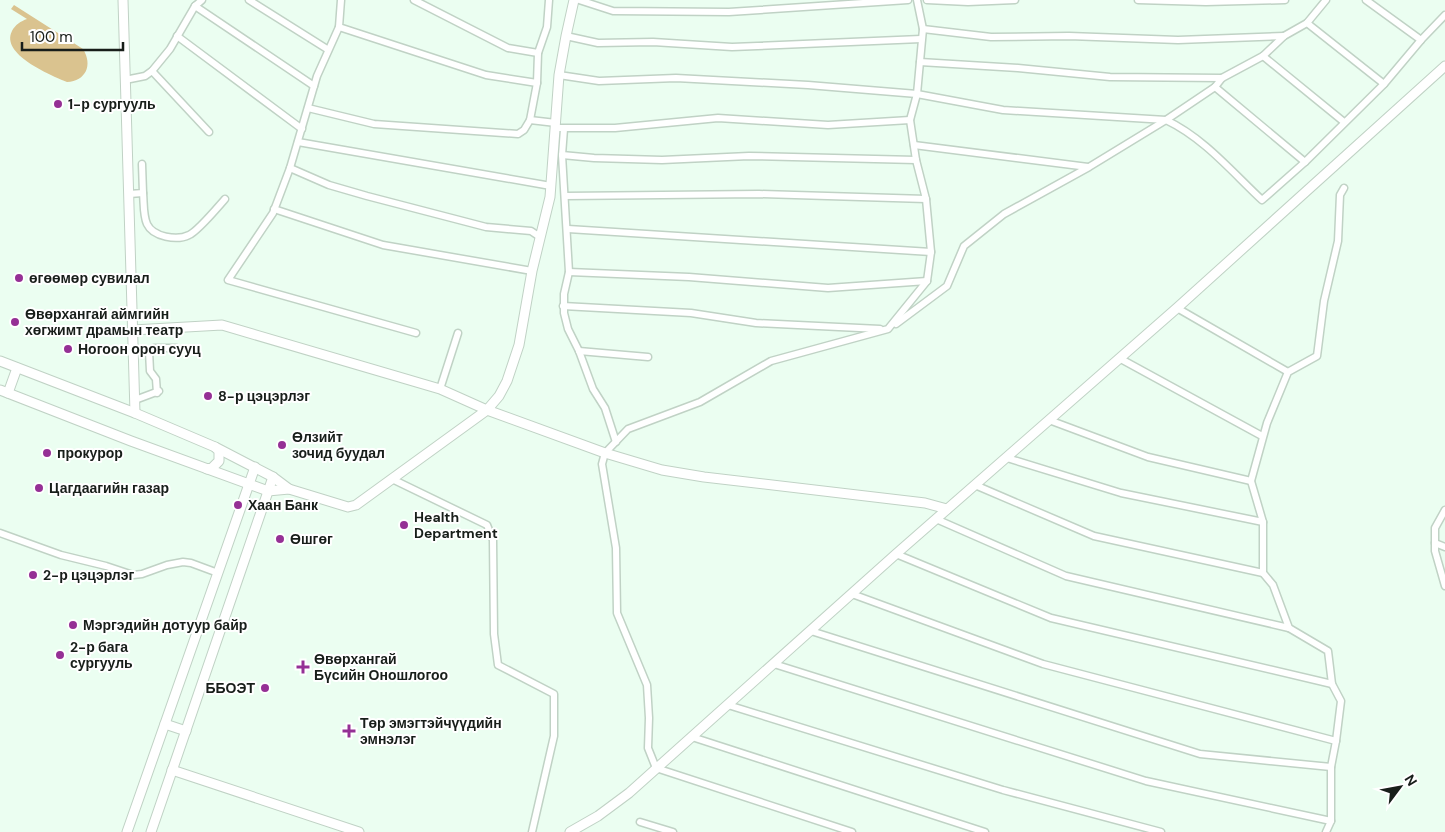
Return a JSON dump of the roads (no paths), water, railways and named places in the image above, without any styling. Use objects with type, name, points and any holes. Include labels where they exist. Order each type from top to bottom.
[{"type":"street","points":[[123,0],[135,413]]},
{"type":"street","points":[[125,80],[145,76],[152,71],[170,49],[194,6],[202,0]]},
{"type":"street","points":[[249,0],[327,50]]},
{"type":"street","points":[[341,0],[338,27],[327,50],[314,86],[290,168],[274,209],[228,280],[416,333]]},
{"type":"street","points":[[414,0],[508,48],[538,54]]},
{"type":"street","points":[[308,108],[374,124],[518,134],[524,130],[530,120],[537,83],[538,54],[546,27],[549,0]]},
{"type":"street","points":[[574,0],[559,74],[559,126],[568,229],[569,272],[563,306],[568,329],[579,351],[593,388],[605,408],[616,442]]},
{"type":"street","points":[[579,0],[613,11],[728,12],[908,0]]},
{"type":"street","points":[[888,329],[927,282],[931,252],[926,199],[916,160],[910,120],[917,94],[923,29],[917,0]]},
{"type":"street","points":[[927,0],[968,2],[1015,0]]},
{"type":"street","points":[[1138,0],[1206,2],[1285,0]]},
{"type":"street","points":[[656,768],[648,748],[647,685],[617,613],[616,548],[602,464],[605,453],[628,429],[700,402],[771,361],[888,329],[948,286],[964,246],[1004,214],[1089,167],[1166,120],[1215,86],[1222,78],[1263,56],[1284,36],[1307,23],[1326,0]]},
{"type":"street","points":[[1366,0],[1421,40]]},
{"type":"street","points":[[194,6],[314,86]]},
{"type":"street","points":[[559,74],[599,81],[676,78],[808,85],[917,94],[1003,110],[1166,120],[1184,128],[1262,200],[1305,162],[1384,84],[1445,15]]},
{"type":"street","points":[[1307,23],[1384,84]]},
{"type":"street","points":[[338,27],[486,75],[537,83]]},
{"type":"street","points":[[923,29],[991,37],[1069,36],[1178,40],[1284,36]]},
{"type":"street","points":[[177,36],[302,129]]},
{"type":"street","points":[[566,36],[598,43],[653,42],[732,47],[921,39]]},
{"type":"street","points":[[1263,56],[1344,122]]},
{"type":"street","points":[[920,62],[1018,68],[1110,77],[1222,78]]},
{"type":"street","points":[[570,832],[598,816],[629,793],[896,554],[1176,308],[1445,66]]},
{"type":"street","points":[[152,71],[209,132]]},
{"type":"street","points":[[1215,86],[1305,162]]},
{"type":"street","points":[[530,120],[559,126],[616,128],[718,118],[828,125],[910,120]]},
{"type":"street","points":[[0,361],[135,413],[215,447],[273,477],[290,489],[348,507],[356,505],[487,410],[499,396],[507,381],[519,345],[532,270],[551,186],[559,126]]},
{"type":"street","points":[[298,142],[551,186]]},
{"type":"street","points":[[914,145],[1089,167]]},
{"type":"street","points":[[562,155],[662,160],[748,156],[916,160]]},
{"type":"street","points":[[142,164],[144,214],[147,225],[153,231],[173,238],[190,235],[225,199]]},
{"type":"street","points":[[290,168],[329,185],[367,196],[486,227],[530,231],[540,237]]},
{"type":"street","points":[[1263,573],[1263,522],[1251,480],[1262,436],[1288,372],[1317,356],[1324,301],[1338,241],[1340,195],[1344,188]]},
{"type":"street","points":[[129,194],[143,193]]},
{"type":"street","points":[[565,196],[759,194],[926,199]]},
{"type":"street","points":[[274,209],[384,245],[532,270]]},
{"type":"street","points":[[568,229],[931,252]]},
{"type":"street","points":[[569,272],[689,277],[828,288],[927,282]]},
{"type":"street","points":[[563,306],[691,313],[756,323],[888,329]]},
{"type":"street","points":[[1176,308],[1288,372]]},
{"type":"street","points":[[133,330],[222,325],[440,389],[487,410],[605,453],[662,470],[704,477],[925,504],[947,509]]},
{"type":"street","points":[[440,389],[458,333]]},
{"type":"street","points":[[135,400],[158,392],[157,381],[150,370],[149,351],[154,348],[176,348]]},
{"type":"street","points":[[579,351],[648,357]]},
{"type":"street","points":[[1119,358],[1262,436]]},
{"type":"street","points":[[17,368],[4,392],[207,470],[268,491],[290,489]]},
{"type":"street","points":[[1049,420],[1148,457],[1251,480]]},
{"type":"street","points":[[207,470],[217,466],[219,461],[218,451],[215,447]]},
{"type":"street","points":[[1007,458],[1121,493],[1263,522]]},
{"type":"street","points":[[127,832],[255,467]]},
{"type":"street","points":[[151,832],[273,477]]},
{"type":"street","points":[[392,479],[486,525],[490,532],[493,540],[494,634],[498,665],[554,694],[554,736],[532,832]]},
{"type":"street","points":[[975,485],[1094,536],[1263,573],[1273,585],[1289,628]]},
{"type":"street","points":[[1445,510],[1435,528],[1436,551],[1445,586]]},
{"type":"street","points":[[936,519],[1066,576],[1289,628],[1328,651],[1332,684],[1341,701],[1331,767],[1331,821],[1326,832]]},
{"type":"street","points":[[0,533],[61,554],[134,575],[183,562],[218,573]]},
{"type":"street","points":[[1435,543],[1445,547]]},
{"type":"street","points":[[896,554],[1051,618],[1332,684]]},
{"type":"street","points":[[852,594],[1044,664],[1336,741]]},
{"type":"street","points":[[811,632],[1200,754],[1331,767]]},
{"type":"street","points":[[774,664],[1146,781],[1331,821]]},
{"type":"street","points":[[728,706],[1003,790],[1161,832]]},
{"type":"street","points":[[165,724],[186,730]]},
{"type":"street","points":[[692,737],[985,832]]},
{"type":"street","points":[[656,768],[852,832]]},
{"type":"street","points":[[172,770],[359,832]]},
{"type":"street","points":[[640,822],[673,832]]},
{"type":"place","name":"1-р сургууль","points":[[58,104]]},
{"type":"place","name":"өгөөмөр сувилал","points":[[19,278]]},
{"type":"place","name":"Өвөрхангай аймгийн хөгжимт драмын театр","points":[[15,322]]},
{"type":"place","name":"Ногоон орон сууц","points":[[68,349]]},
{"type":"place","name":"8-р цэцэрлэг","points":[[208,396]]},
{"type":"place","name":"Өлзийт зочид буудал","points":[[282,445]]},
{"type":"place","name":"прокурор","points":[[47,453]]},
{"type":"place","name":"Цагдаагийн газар","points":[[39,488]]},
{"type":"place","name":"Хаан Банк","points":[[238,505]]},
{"type":"place","name":"Health Department","points":[[404,525]]},
{"type":"place","name":"Өшгөг","points":[[280,539]]},
{"type":"place","name":"2-р цэцэрлэг","points":[[33,575]]},
{"type":"place","name":"Мэргэдийн дотуур байр","points":[[73,625]]},
{"type":"place","name":"2-р бага сургууль","points":[[60,655]]},
{"type":"place","name":"Өвөрхангай Бүсийн Оношлогоо","points":[[303,667]]},
{"type":"place","name":"ББОЭТ","points":[[265,688]]},
{"type":"place","name":"Төр эмэгтэйчүүдийн эмнэлэг","points":[[349,731]]}]
